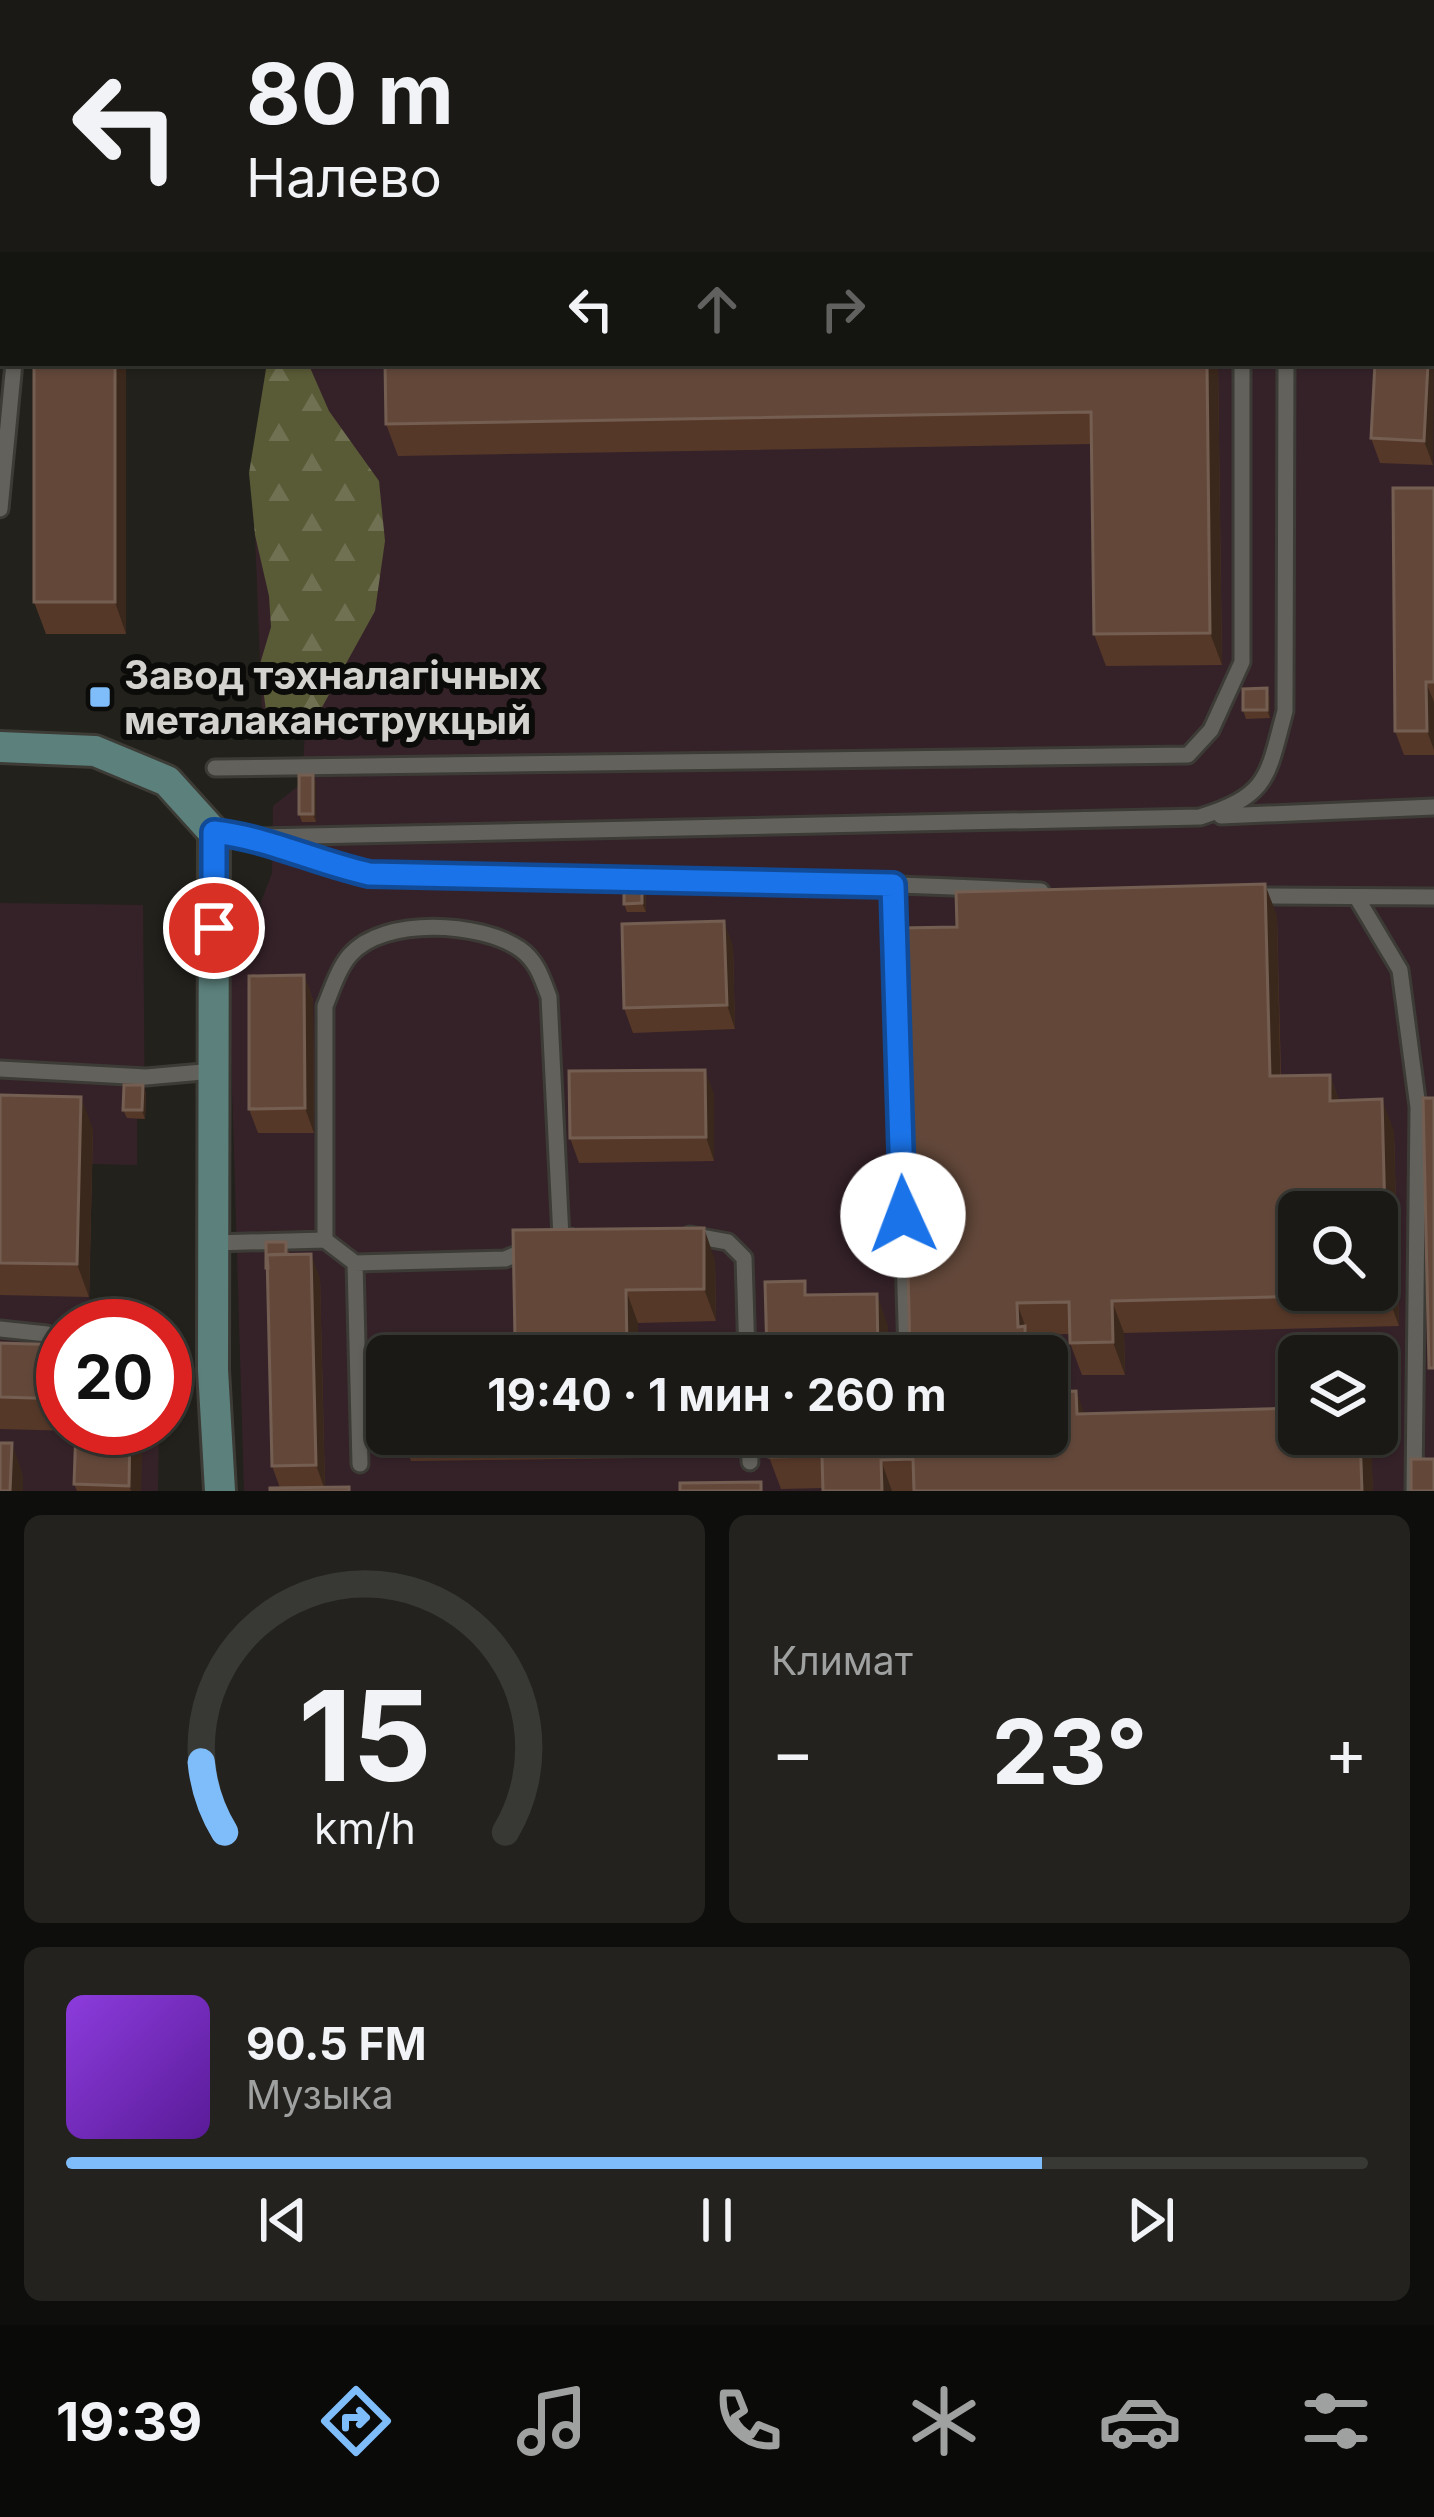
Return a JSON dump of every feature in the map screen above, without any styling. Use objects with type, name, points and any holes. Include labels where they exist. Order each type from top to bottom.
[{"type":"street","points":[[0,747],[95,751],[167,781],[214,832],[214,1243],[220,1491]]},
{"type":"lane","points":[[0,509],[14,366]]},
{"type":"lane","points":[[215,768],[1188,755],[1211,730],[1242,662],[1242,366]]},
{"type":"lane","points":[[1200,817],[1246,802],[1270,766],[1286,711],[1286,366]]},
{"type":"lane","points":[[214,832],[259,837],[1200,817],[1434,807]]},
{"type":"lane","points":[[259,837],[308,860],[369,874],[1060,892]]},
{"type":"lane","points":[[893,885],[906,1335]]},
{"type":"lane","points":[[1221,896],[1434,897]]},
{"type":"lane","points":[[1357,898],[1400,970],[1418,1107],[1414,1491]]},
{"type":"lane","points":[[326,1240],[325,1006],[335,980],[351,954],[373,939],[459,930],[488,934],[520,950],[538,966],[549,997],[561,1238]]},
{"type":"lane","points":[[0,1069],[146,1078],[214,1071]]},
{"type":"lane","points":[[667,1236],[709,1235],[744,1258],[746,1335]]},
{"type":"lane","points":[[214,1243],[326,1240],[356,1263],[505,1259],[561,1238],[582,1237]]},
{"type":"lane","points":[[356,1263],[360,1463]]},
{"type":"lane","points":[[0,1329],[36,1333]]},
{"type":"lane","points":[[750,1455],[750,1462]]},
{"type":"lane","points":[[1415,1462],[1434,1462]]},
{"type":"shaded area","points":[[265,366],[1434,366],[1434,1491],[244,1491],[229,985],[272,873],[273,806],[302,783],[305,733],[263,737],[252,458],[271,455]]},
{"type":"shaded area","points":[[0,903],[143,905],[145,1119],[137,1119],[137,1165],[92,1164],[90,1299],[36,1299],[36,1455],[159,1455],[158,1491],[0,1491]]},
{"type":"green space","points":[[267,366],[309,366],[329,411],[379,481],[385,541],[375,611],[310,729],[286,735],[267,719],[260,664],[271,627],[269,596],[255,535],[249,473]]},
{"type":"building","points":[[34,366],[115,366],[115,602],[34,602]]},
{"type":"building","points":[[385,366],[1207,366],[1210,633],[1094,634],[1091,412],[386,424]]},
{"type":"building","points":[[1375,366],[1428,366],[1424,441],[1371,438]]},
{"type":"building","points":[[1393,488],[1434,488],[1434,682],[1426,682],[1427,731],[1395,731]]},
{"type":"building","points":[[1267,688],[1267,710],[1243,710],[1243,689]]},
{"type":"building","points":[[299,775],[313,775],[313,814],[299,814]]},
{"type":"building","points":[[624,877],[642,877],[642,903],[624,904]]},
{"type":"building","points":[[1265,884],[1270,1076],[1330,1075],[1330,1101],[1382,1099],[1384,1191],[1278,1191],[1278,1297],[1112,1301],[1113,1342],[1070,1343],[1069,1302],[1017,1303],[1018,1327],[1025,1326],[1025,1335],[910,1335],[900,928],[957,927],[956,892]]},
{"type":"building","points":[[724,921],[727,1005],[624,1008],[622,924]]},
{"type":"building","points":[[304,975],[305,1108],[249,1109],[249,976]]},
{"type":"building","points":[[705,1070],[706,1137],[570,1138],[569,1071]]},
{"type":"building","points":[[124,1085],[143,1085],[142,1110],[123,1110]]},
{"type":"building","points":[[0,1095],[81,1097],[77,1264],[0,1263]]},
{"type":"building","points":[[1423,1098],[1434,1098],[1434,1368],[1429,1368]]},
{"type":"building","points":[[704,1228],[704,1289],[626,1290],[627,1335],[515,1335],[513,1230]]},
{"type":"building","points":[[266,1242],[286,1242],[286,1254],[267,1255],[268,1268],[266,1268]]},
{"type":"building","points":[[311,1254],[316,1465],[272,1466],[267,1255]]},
{"type":"building","points":[[805,1281],[805,1295],[877,1294],[878,1335],[766,1335],[765,1282]]},
{"type":"building","points":[[0,1343],[36,1344],[36,1398],[0,1397]]},
{"type":"building","points":[[1068,1391],[1076,1391],[1077,1414],[1278,1409],[1278,1455],[1361,1455],[1362,1491],[914,1491],[913,1459],[881,1460],[882,1491],[823,1491],[822,1456],[769,1457],[769,1455],[1068,1455]]},
{"type":"building","points":[[0,1443],[12,1443],[10,1491],[0,1491]]},
{"type":"building","points":[[75,1455],[130,1455],[129,1486],[74,1484]]},
{"type":"building","points":[[1411,1459],[1434,1459],[1434,1491],[1411,1491]]},
{"type":"building","points":[[761,1482],[761,1491],[680,1491],[680,1483]]},
{"type":"building","points":[[349,1487],[349,1491],[270,1491],[270,1488]]},
{"type":"place","name":"Завод тэхналагічных металаканструкцый","points":[[100,697]]},
{"type":"route","points":[[214,928],[214,832],[259,837],[308,860],[369,874],[893,885],[903,1215]]}]
